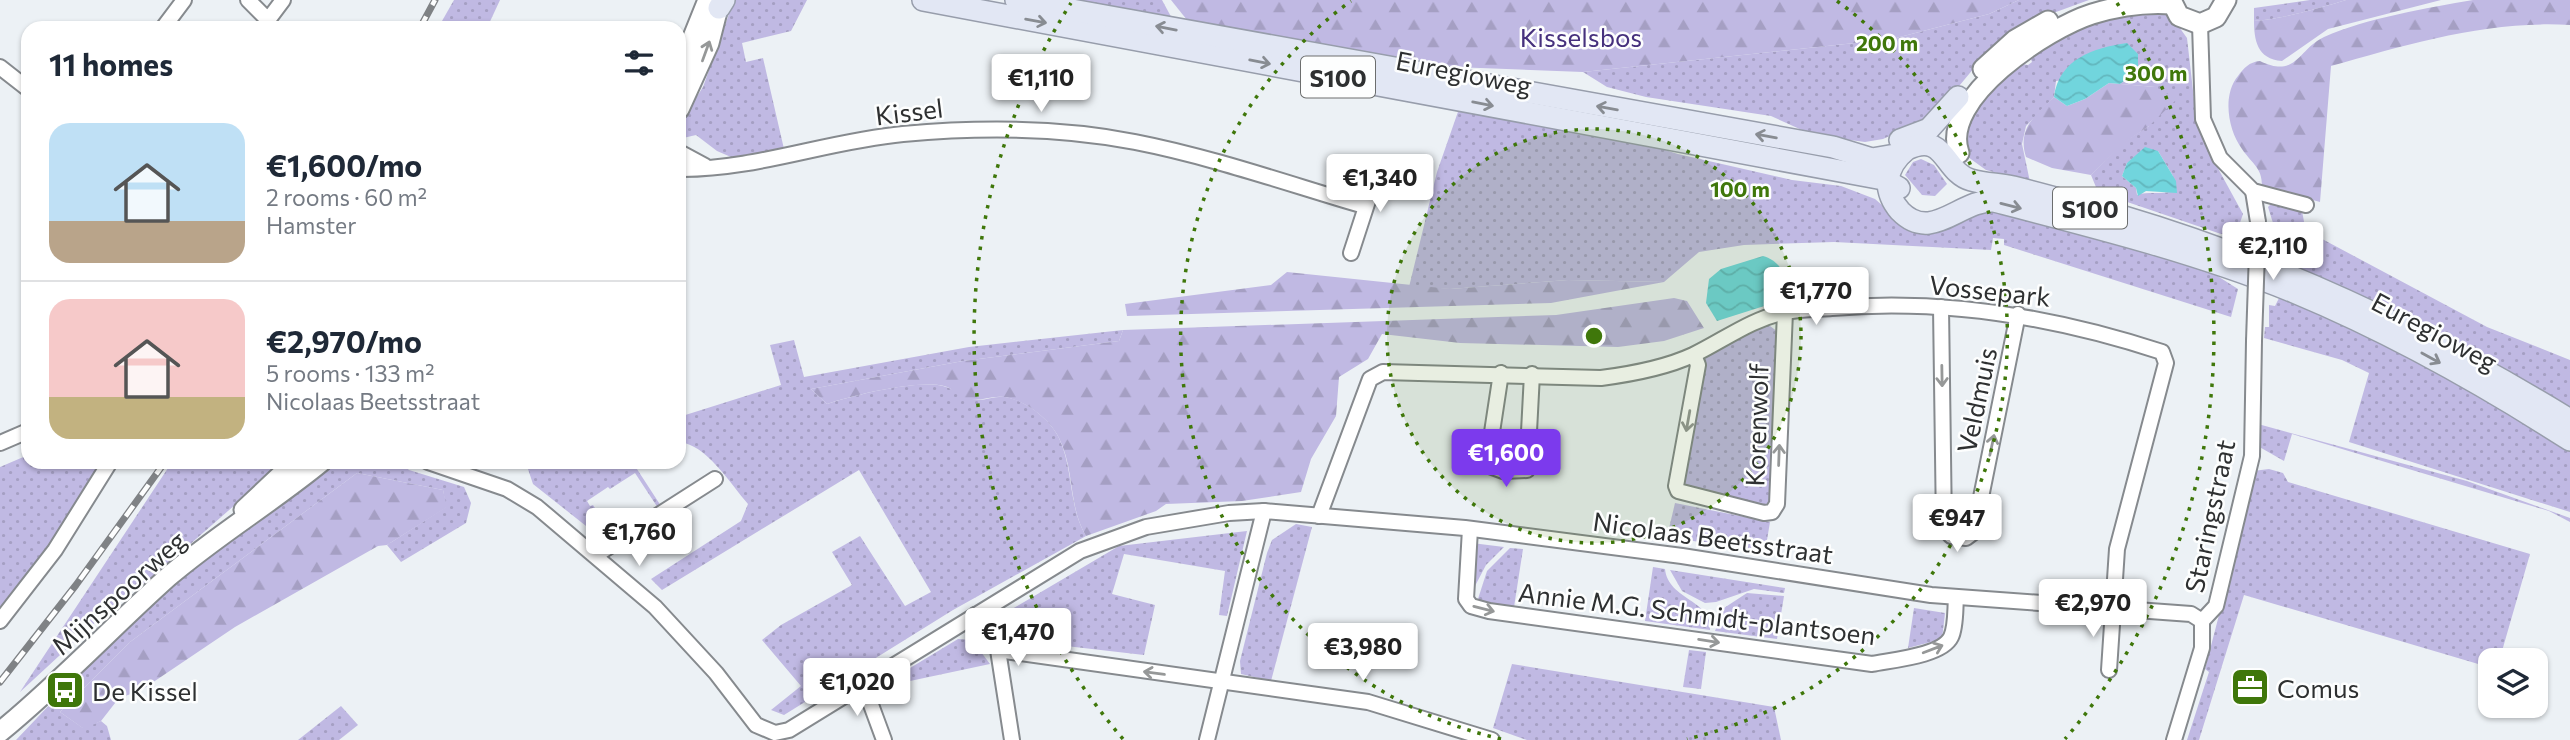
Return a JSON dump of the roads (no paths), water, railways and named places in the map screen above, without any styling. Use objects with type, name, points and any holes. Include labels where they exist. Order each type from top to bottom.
[{"type":"main road","name":"Euregioweg","points":[[923,0],[1582,122],[1830,172],[1883,190],[1890,189],[1897,208],[1914,221],[1935,223],[1949,219],[1973,203],[1994,201],[2220,266],[2292,291],[2366,324],[2570,440]]},
{"type":"main road","name":"Euregioweg","points":[[1016,0],[1833,147],[1872,159],[1901,154],[1922,144]]},
{"type":"main road","points":[[1833,147],[1889,146],[1929,128],[1958,97]]},
{"type":"main road","points":[[1922,144],[1940,150],[1955,171],[1962,165]]},
{"type":"main road","points":[[1890,189],[1891,169],[1901,154]]},
{"type":"main road","name":"Euregioweg","points":[[1962,165],[2010,187],[2122,216],[2227,251],[2309,283],[2407,328],[2503,379],[2570,420]]},
{"type":"main road","points":[[1890,189],[1896,185],[1913,207],[1936,211],[1955,200],[1962,165]]},
{"type":"street","points":[[168,21],[184,0]]},
{"type":"street","points":[[248,0],[268,20],[283,0]]},
{"type":"street","points":[[1922,144],[1942,129],[1958,97],[1988,63],[2024,34],[2052,19],[2101,0]]},
{"type":"street","points":[[1962,165],[1955,135],[1965,111],[1995,75],[2031,45],[2093,14],[2153,2],[2172,2],[2184,19],[2200,24],[2216,18],[2226,0]]},
{"type":"street","points":[[686,59],[718,2]]},
{"type":"street","points":[[686,94],[705,53],[718,2]]},
{"type":"street","points":[[2200,24],[2206,128],[2221,158],[2253,191],[2306,205]]},
{"type":"street","points":[[0,67],[21,84]]},
{"type":"street","name":"Kissel","points":[[686,168],[737,166],[899,134],[999,129],[1060,132],[1135,142],[1364,206]]},
{"type":"street","name":"Kissel","points":[[686,156],[705,166]]},
{"type":"street","points":[[1350,253],[1380,164]]},
{"type":"street","name":"Staringstraat","points":[[2174,740],[2202,648],[2202,621],[2216,606],[2252,456],[2257,215],[2253,191]]},
{"type":"street","name":"Vossepark","points":[[1319,516],[1370,379],[1383,372],[1501,373],[1601,378],[1636,374],[1693,355],[1732,332],[1785,312],[1864,305],[1941,307],[2018,314],[2093,329],[2162,352],[2166,363],[2117,550],[2112,609]]},
{"type":"street","name":"Veldmuis","points":[[1941,307],[1944,528],[1951,536],[1966,538],[1974,532],[2018,314]]},
{"type":"street","name":"Korenwolf","points":[[1693,355],[1698,365],[1676,486],[1678,491],[1763,513],[1772,512],[1777,504],[1785,312]]},
{"type":"street","points":[[1501,373],[1487,465],[1503,471],[1527,470],[1532,374]]},
{"type":"street","points":[[0,443],[21,433]]},
{"type":"street","points":[[0,621],[55,550],[106,469]]},
{"type":"street","name":"Mijnspoorweg","points":[[0,732],[46,695],[134,609],[227,529],[264,489],[287,469]]},
{"type":"street","name":"Mijnspoorweg","points":[[227,529],[273,500],[312,469]]},
{"type":"street","points":[[449,469],[513,492],[537,507],[596,555],[673,625],[716,673],[761,735]]},
{"type":"street","points":[[596,555],[715,480]]},
{"type":"street","points":[[1207,740],[1264,511]]},
{"type":"street","name":"Nicolaas Beetsstraat","points":[[761,735],[789,730],[1080,551],[1112,538],[1172,521],[1264,511],[1470,529],[1696,558],[1956,598],[2192,614],[2202,621]]},
{"type":"street","name":"Annie M.G. Schmidt-plantsoen","points":[[1470,529],[1466,599],[1471,606],[1489,611],[1872,664],[1933,651],[1944,645],[1952,635],[1956,598]]},
{"type":"street","points":[[2109,670],[2112,609]]},
{"type":"street","points":[[975,615],[998,650],[1012,740]]},
{"type":"street","points":[[998,650],[1368,702],[1469,737],[1492,740]]},
{"type":"street","points":[[863,683],[884,740]]},
{"type":"street","name":"Mijnspoorweg","points":[[10,740],[46,695]]},
{"type":"water","points":[[2127,43],[2138,54],[2138,71],[2120,84],[2109,83],[2085,99],[2067,106],[2054,97],[2057,84],[2070,65],[2090,52]]},
{"type":"water","points":[[2145,147],[2158,151],[2176,181],[2177,193],[2146,191],[2138,196],[2136,188],[2122,176],[2127,163]]},
{"type":"water","points":[[1763,256],[1777,264],[1787,277],[1792,287],[1786,299],[1717,321],[1706,303],[1709,279],[1721,269]]},
{"type":"railway","points":[[424,21],[435,0]]},
{"type":"railway","points":[[0,682],[76,585],[160,469]]},
{"type":"place","name":"Comus","points":[[2250,687]]},
{"type":"place","name":"De Kissel","points":[[65,690]]},
{"type":"park label","name":"Kisselsbos","points":[[1581,36]]}]
